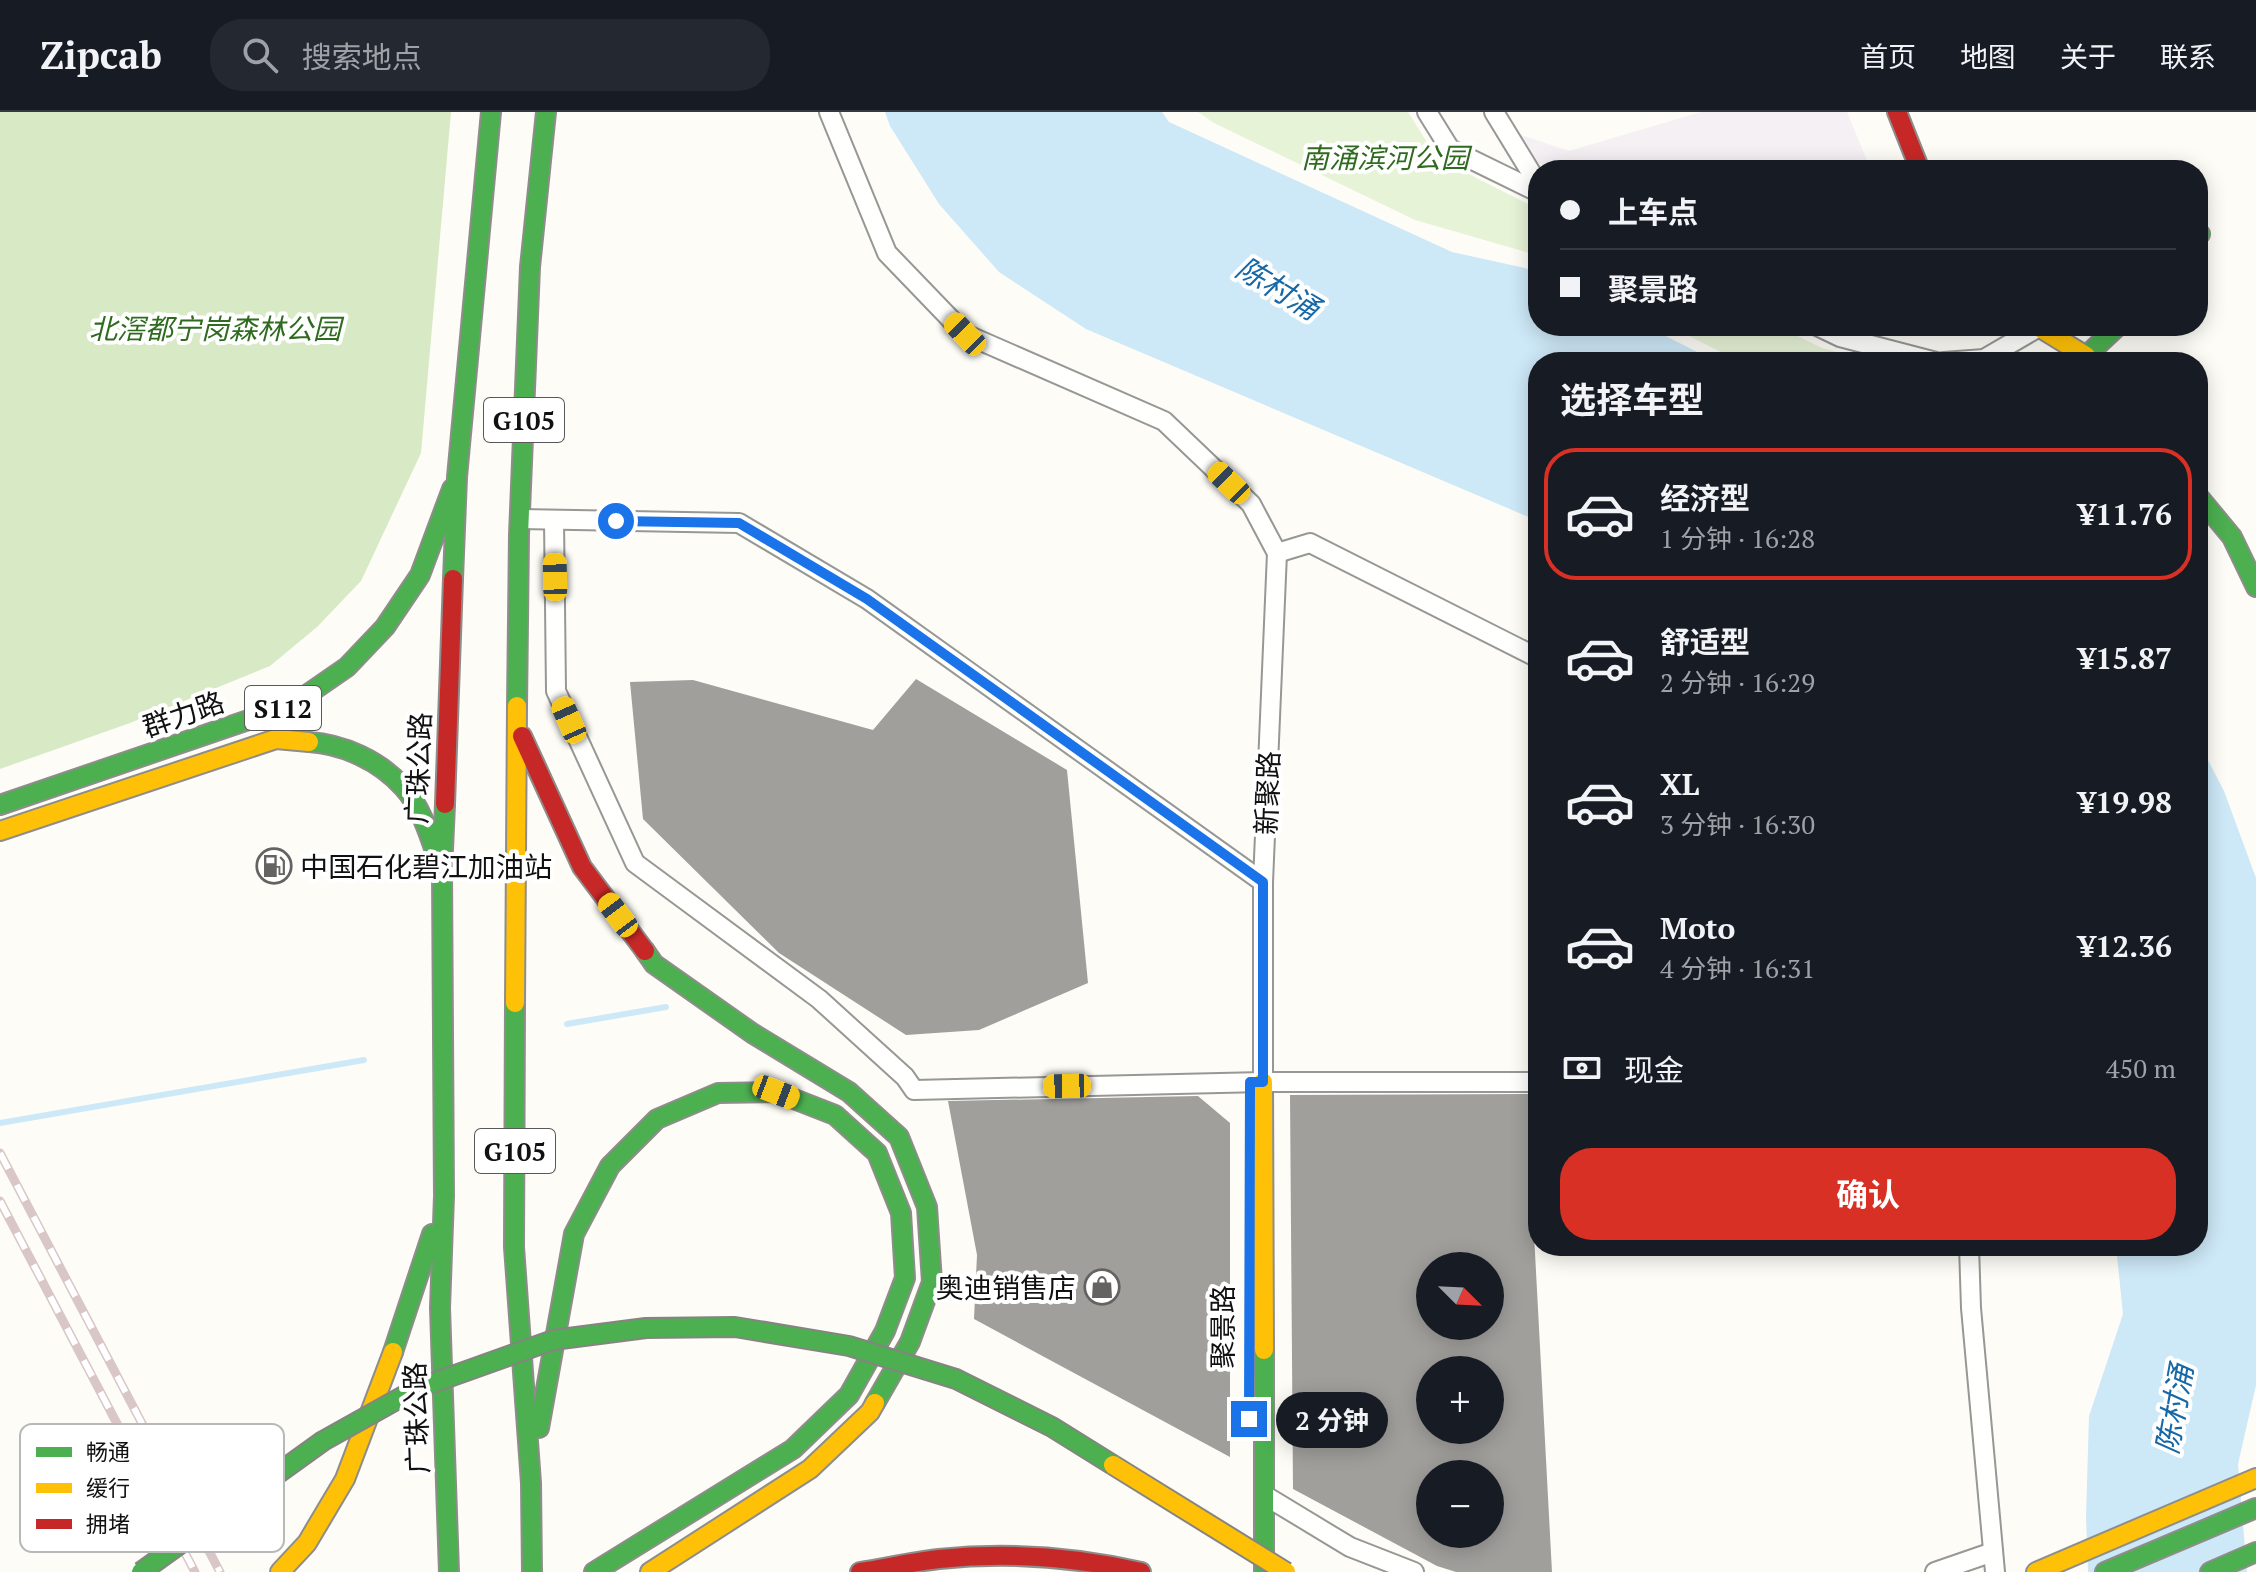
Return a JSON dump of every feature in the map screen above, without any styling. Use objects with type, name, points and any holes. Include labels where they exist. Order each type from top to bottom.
[{"type":"main road","name":"广珠公路","points":[[449,1572],[440,1308],[444,1196],[442,872],[457,477],[491,112]]},
{"type":"main road","name":"G105","points":[[532,1572],[531,1483],[514,1247],[515,884],[520,519],[530,267],[546,112]]},
{"type":"main road","points":[[1897,112],[1916,160]]},
{"type":"main road","points":[[2052,336],[2077,352]]},
{"type":"main road","points":[[2094,352],[2109,336]]},
{"type":"main road","name":"群力路","points":[[0,805],[292,705],[347,667],[385,627],[420,575],[457,477]]},
{"type":"main road","points":[[2208,508],[2232,537],[2256,587]]},
{"type":"main road","points":[[2232,537],[2256,537]]},
{"type":"main road","points":[[519,729],[582,867],[654,964],[752,1033],[849,1092],[899,1137],[927,1207],[932,1282],[910,1342],[870,1412],[810,1469],[657,1568]]},
{"type":"main road","name":"群力路","points":[[0,831],[276,739],[326,743],[364,757],[404,787],[423,820],[442,872]]},
{"type":"main road","name":"聚景路","points":[[1257,1082],[1264,1572]]},
{"type":"main road","name":"聚景路","points":[[1249,1572],[1257,1082]]},
{"type":"main road","points":[[531,1483],[559,1306],[574,1234],[610,1166],[657,1119],[718,1093],[776,1092],[835,1115],[877,1153],[901,1213],[905,1278],[885,1331],[849,1395],[793,1449],[594,1572]]},
{"type":"main road","points":[[280,1572],[307,1543],[345,1479],[390,1361],[444,1196]]},
{"type":"main road","points":[[284,1469],[323,1441],[416,1389],[553,1340],[646,1328],[735,1327],[849,1346],[956,1379],[1052,1427],[1286,1572]]},
{"type":"main road","points":[[2036,1572],[2256,1478]]},
{"type":"main road","points":[[2105,1572],[2256,1508]]},
{"type":"main road","points":[[141,1572],[169,1552]]},
{"type":"main road","points":[[2210,1572],[2256,1552]]},
{"type":"main road","points":[[860,1572],[940,1559],[1044,1557],[1141,1572]]},
{"type":"street","points":[[829,112],[887,253],[965,334],[1164,421],[1251,504],[1277,553],[1310,543],[1528,653]]},
{"type":"street","points":[[1427,112],[1450,149],[1528,187]]},
{"type":"street","points":[[1494,112],[1528,168]]},
{"type":"street","points":[[1838,336],[1898,352]]},
{"type":"street","points":[[1996,352],[2023,336]]},
{"type":"street","points":[[520,519],[739,523],[867,599],[1263,882]]},
{"type":"street","points":[[554,520],[556,691],[635,863],[819,999],[905,1077],[914,1090],[1257,1082],[1528,1082]]},
{"type":"street","name":"新聚路","points":[[1257,1082],[1277,553]]},
{"type":"street","points":[[1969,1256],[1971,1308],[1995,1572]]},
{"type":"street","points":[[1264,1495],[1350,1547],[1414,1572]]},
{"type":"street","points":[[1935,1572],[1993,1552]]},
{"type":"shaded area","points":[[1701,112],[1847,112],[1867,160],[1533,160],[1509,131],[1569,151]]},
{"type":"green space","name":"北滘都宁岗森林公园","points":[[0,112],[451,112],[421,453],[361,581],[317,627],[270,666],[130,723],[0,769]]},
{"type":"green space","name":"南涌滨河公园","points":[[1198,112],[1408,112],[1437,158],[1528,204],[1528,253],[1415,220],[1214,123]]},
{"type":"green space","points":[[1689,336],[1797,336],[1837,352],[1721,352]]},
{"type":"water","name":"陈村涌","points":[[885,112],[1162,112],[1169,122],[1452,252],[1528,269],[1528,336],[1666,336],[1697,352],[1528,352],[1528,517],[1086,329],[999,272],[939,204],[890,126]]},
{"type":"water","name":"陈村涌","points":[[2208,760],[2224,791],[2256,878],[2256,1385],[2238,1464],[2247,1572],[2088,1572],[2089,1416],[2123,1314],[2117,1256],[2208,1256]]},
{"type":"building","points":[[916,679],[1067,770],[1088,983],[979,1030],[906,1035],[779,953],[643,819],[630,682],[693,680],[873,730]]},
{"type":"building","points":[[1528,1094],[1528,1256],[1535,1256],[1552,1572],[1456,1572],[1437,1566],[1293,1489],[1290,1095]]},
{"type":"building","name":"奥迪销售店","points":[[1198,1096],[1230,1123],[1230,1457],[974,1319],[977,1255],[948,1101]]},
{"type":"waterway","points":[[567,1024],[666,1007]]},
{"type":"waterway","points":[[0,1123],[364,1060]]},
{"type":"railway","points":[[0,1153],[142,1424]]},
{"type":"railway","points":[[0,1201],[117,1424]]},
{"type":"railway","points":[[184,1552],[195,1572]]},
{"type":"railway","points":[[209,1552],[220,1572]]},
{"type":"traffic: fast","points":[[453,579],[457,477],[491,112]]},
{"type":"traffic: fast","points":[[517,706],[519,535],[530,267],[546,112]]},
{"type":"traffic: fast","points":[[2090,352],[2107,336]]},
{"type":"traffic: fast","points":[[0,805],[292,705],[347,667],[385,627],[420,575],[452,489]]},
{"type":"traffic: fast","points":[[2208,508],[2232,537],[2256,587]]},
{"type":"traffic: fast","points":[[309,742],[348,750],[394,778],[410,795],[421,814],[440,866]]},
{"type":"traffic: fast","points":[[445,804],[442,872],[444,1196],[440,1308],[449,1572]]},
{"type":"traffic: fast","points":[[645,951],[654,964],[752,1033],[849,1092],[899,1137],[927,1207],[932,1282],[910,1342],[875,1403]]},
{"type":"traffic: fast","points":[[515,1003],[514,1247],[531,1483],[532,1572]]},
{"type":"traffic: fast","points":[[539,1428],[574,1234],[610,1166],[657,1119],[718,1093],[776,1092],[835,1115],[877,1153],[901,1213],[905,1278],[885,1331],[849,1395],[793,1449],[594,1572]]},
{"type":"traffic: fast","points":[[393,1352],[432,1234]]},
{"type":"traffic: fast","points":[[284,1469],[323,1441],[416,1389],[553,1340],[646,1328],[735,1327],[849,1346],[956,1379],[1052,1427],[1113,1465]]},
{"type":"traffic: fast","points":[[1264,1350],[1264,1570]]},
{"type":"traffic: fast","points":[[2105,1572],[2256,1508]]},
{"type":"traffic: fast","points":[[141,1572],[169,1552]]},
{"type":"traffic: fast","points":[[2210,1572],[2256,1552]]},
{"type":"traffic: slow","points":[[2053,336],[2079,352]]},
{"type":"traffic: slow","points":[[515,1003],[517,706]]},
{"type":"traffic: slow","points":[[0,831],[276,739],[309,742]]},
{"type":"traffic: slow","points":[[1263,1082],[1264,1350]]},
{"type":"traffic: slow","points":[[280,1572],[307,1543],[345,1479],[393,1352]]},
{"type":"traffic: slow","points":[[650,1572],[810,1469],[870,1412],[875,1403]]},
{"type":"traffic: slow","points":[[1113,1465],[1286,1572]]},
{"type":"traffic: slow","points":[[2036,1572],[2256,1478]]},
{"type":"traffic: jam","points":[[1897,112],[1916,160]]},
{"type":"traffic: jam","points":[[445,804],[453,579]]},
{"type":"traffic: jam","points":[[522,736],[582,867],[645,951]]},
{"type":"traffic: jam","points":[[860,1572],[939,1559],[990,1556],[1066,1559],[1141,1572]]},
{"type":"place","name":"中国石化碧江加油站","points":[[274,866]]},
{"type":"place","name":"奥迪销售店","points":[[1102,1287]]},
{"type":"route","points":[[616,521],[739,523],[867,599],[1263,882],[1263,1082],[1250,1082],[1249,1419]]}]
